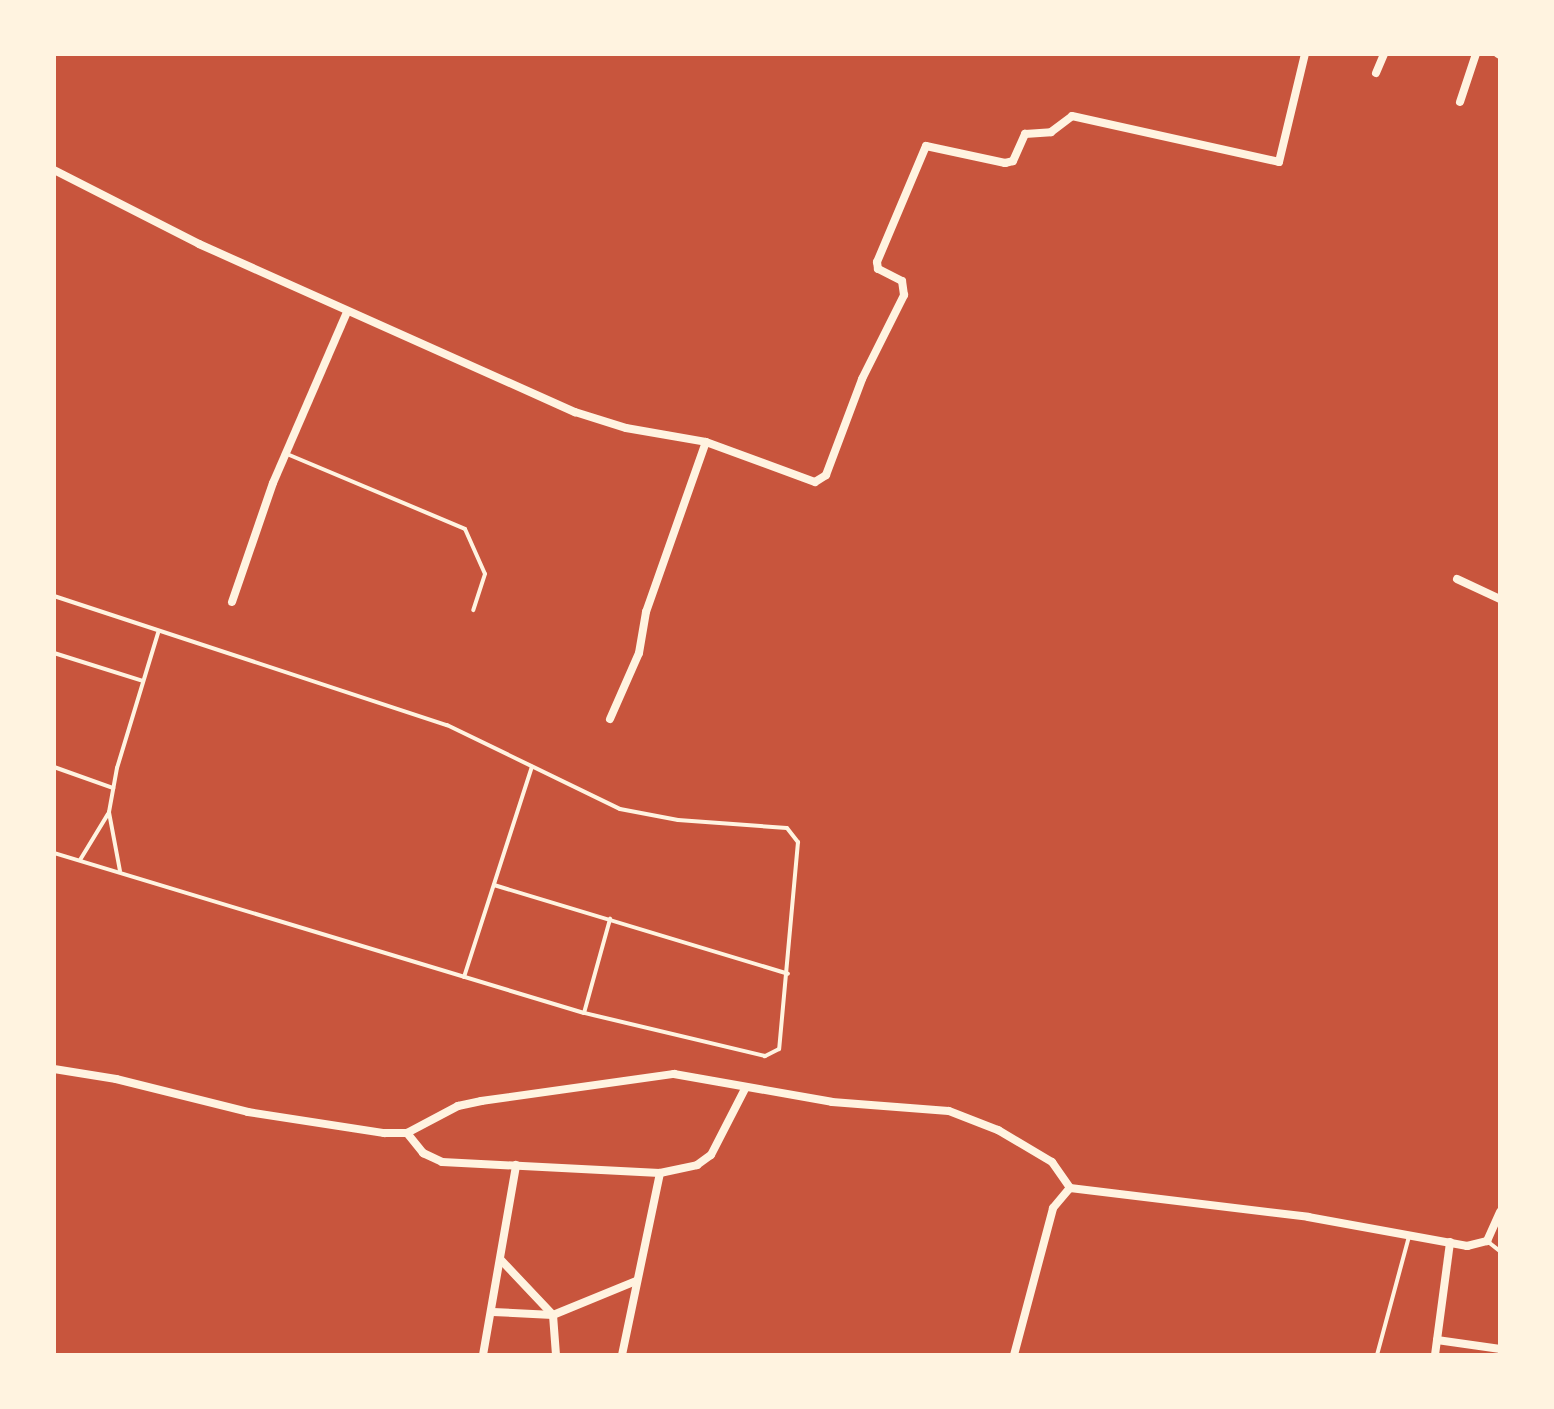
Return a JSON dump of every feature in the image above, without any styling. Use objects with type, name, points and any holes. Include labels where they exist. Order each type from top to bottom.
[{"type":"street","points":[[54,170],[347,312],[575,412],[626,428],[706,442],[815,482],[826,475],[862,379],[904,295],[902,281],[878,269],[877,262],[926,146],[935,144],[1005,163],[1013,161],[1025,134],[1051,132],[1072,116],[1279,162],[1305,54]]},
{"type":"street","points":[[1376,73],[1384,54]]},
{"type":"street","points":[[1460,102],[1476,54]]},
{"type":"street","points":[[232,602],[287,454],[347,312]]},
{"type":"street","points":[[610,719],[639,653],[646,612],[706,442]]},
{"type":"street","points":[[1457,579],[1500,599]]},
{"type":"street","points":[[54,1069],[116,1079],[248,1112],[407,1133],[458,1106],[674,1074],[832,1102],[949,1111],[998,1130],[1052,1162],[1070,1188],[1479,1246],[1487,1241],[1500,1212]]},
{"type":"street","points":[[407,1133],[433,1160],[660,1173],[697,1165],[711,1155],[746,1087]]},
{"type":"street","points":[[483,1355],[493,1312],[516,1165]]},
{"type":"street","points":[[622,1355],[660,1173]]},
{"type":"street","points":[[1014,1355],[1053,1208],[1070,1188]]},
{"type":"street","points":[[1435,1355],[1450,1242]]},
{"type":"street","points":[[501,1260],[553,1315],[556,1355]]},
{"type":"street","points":[[493,1312],[553,1315],[636,1281]]},
{"type":"street","points":[[1437,1340],[1500,1349]]},
{"type":"lane","points":[[287,454],[465,529],[485,574],[473,610]]},
{"type":"lane","points":[[54,596],[158,633],[447,725],[597,801],[638,814],[775,826],[795,833],[788,974],[781,1039],[774,1055],[584,1013],[54,853]]},
{"type":"lane","points":[[120,872],[109,812],[113,788],[158,633]]},
{"type":"lane","points":[[54,653],[143,681]]},
{"type":"lane","points":[[54,767],[113,788]]},
{"type":"lane","points":[[464,977],[532,767]]},
{"type":"lane","points":[[80,860],[109,812]]},
{"type":"lane","points":[[494,885],[788,974]]},
{"type":"lane","points":[[584,1013],[610,918]]},
{"type":"lane","points":[[1377,1355],[1409,1234]]},
{"type":"lane","points":[[1487,1241],[1500,1251]]}]
